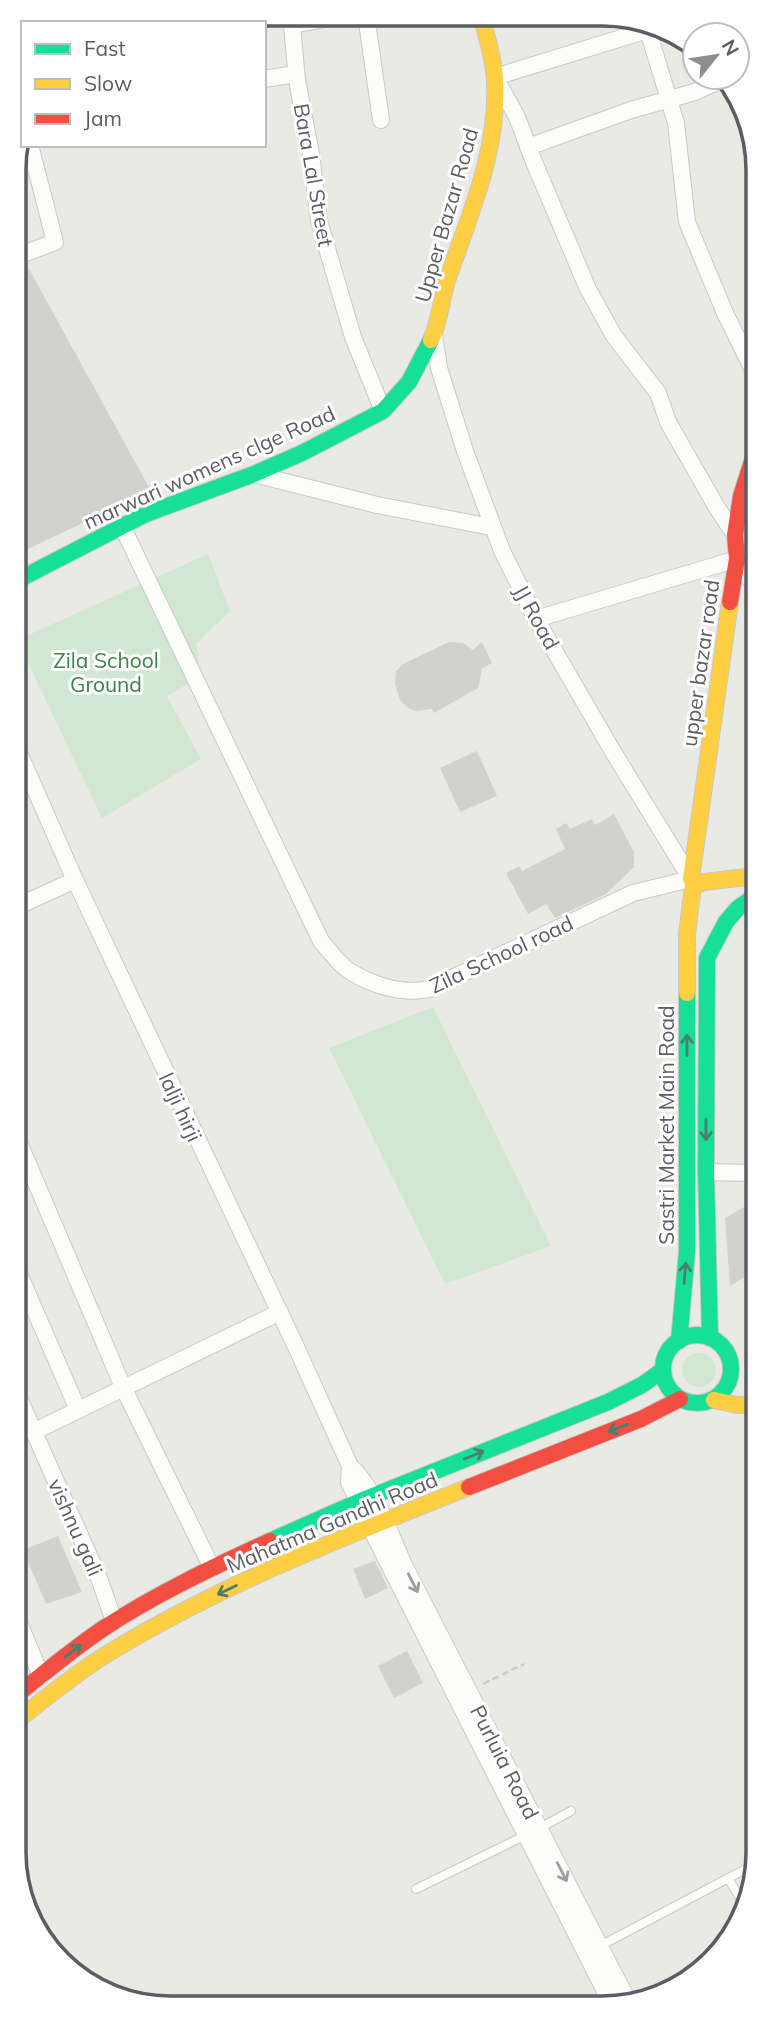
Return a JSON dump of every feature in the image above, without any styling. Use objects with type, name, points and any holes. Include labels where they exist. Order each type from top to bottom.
[{"type":"main road","name":"Upper Bazar Road","points":[[383,411],[409,382],[434,334],[442,294],[477,194],[491,144],[495,118],[495,77],[484,26]]},
{"type":"main road","name":"marwari womens clge Road","points":[[27,575],[146,514],[254,474],[302,453],[383,411]]},
{"type":"main road","name":"upper bazar road","points":[[690,910],[723,642],[737,559],[735,535],[746,481]]},
{"type":"main road","points":[[694,882],[746,877]]},
{"type":"main road","points":[[710,1338],[706,1172],[707,958],[737,906],[746,901]]},
{"type":"main road","name":"Sastri Market Main Road","points":[[679,1341],[687,1252],[687,975],[690,910]]},
{"type":"main road","points":[[714,1400],[728,1384],[731,1373],[727,1352],[710,1338],[688,1336],[670,1349],[663,1370],[665,1381],[680,1399],[690,1403],[714,1400],[745,1405]]},
{"type":"main road","name":"Mahatma Gandhi Road","points":[[26,1688],[114,1621],[166,1591],[266,1541],[608,1402],[642,1385],[663,1370]]},
{"type":"main road","points":[[731,1373],[745,1387]]},
{"type":"main road","name":"Mahatma Gandhi Road","points":[[26,1714],[92,1664],[157,1625],[250,1579],[377,1524],[641,1419],[680,1399]]},
{"type":"street","name":"Bara Lal Street","points":[[292,27],[296,74],[311,154],[319,221],[353,337],[383,411]]},
{"type":"street","points":[[368,27],[382,120]]},
{"type":"street","points":[[638,31],[495,77],[517,117],[589,289],[614,335],[659,393],[668,422],[735,535]]},
{"type":"street","points":[[651,35],[676,124],[687,222],[720,302],[746,355]]},
{"type":"street","points":[[266,79],[296,74]]},
{"type":"street","points":[[528,147],[697,91]]},
{"type":"street","points":[[27,253],[55,242],[31,147]]},
{"type":"street","name":"JJ Road","points":[[434,334],[439,368],[491,527],[536,619],[612,750],[694,882]]},
{"type":"street","points":[[254,474],[377,505],[491,527]]},
{"type":"street","name":"Zila School road","points":[[122,526],[321,941],[346,969],[378,984],[415,992],[429,989],[634,893],[694,882]]},
{"type":"street","points":[[536,619],[737,559],[746,572]]},
{"type":"street","name":"lalji hirji","points":[[27,770],[75,880],[280,1312],[349,1466],[349,1482],[365,1499],[377,1524]]},
{"type":"street","points":[[27,902],[75,880]]},
{"type":"street","points":[[26,1171],[123,1387],[212,1568]]},
{"type":"street","points":[[706,1172],[745,1173]]},
{"type":"street","points":[[26,1289],[78,1410]]},
{"type":"street","points":[[33,1432],[280,1312]]},
{"type":"street","name":"vishnu gali","points":[[26,1416],[99,1578],[114,1621]]},
{"type":"street","name":"Purluia Road","points":[[377,1524],[468,1691],[608,1996]]},
{"type":"street","name":"Purluia Road","points":[[377,1524],[533,1832],[600,1946],[625,1994]]},
{"type":"street","points":[[26,1640],[41,1676]]},
{"type":"lane","points":[[416,1889],[571,1811]]},
{"type":"lane","points":[[600,1946],[744,1870]]},
{"type":"lane","points":[[728,1878],[739,1896]]},
{"type":"path","points":[[468,1691],[524,1664]]},
{"type":"green space","name":"Zila School Ground","points":[[208,554],[230,611],[197,643],[200,677],[167,696],[201,759],[102,818],[27,660],[27,636]]},
{"type":"green space","points":[[433,1007],[551,1246],[445,1284],[329,1048]]},
{"type":"green space","points":[[699,1353],[711,1358],[716,1370],[711,1382],[699,1387],[687,1382],[682,1370],[687,1358]]},
{"type":"building","points":[[27,267],[151,491],[27,549]]},
{"type":"building","points":[[449,642],[463,643],[473,650],[482,642],[492,663],[482,668],[478,688],[434,713],[432,709],[416,711],[408,708],[400,700],[395,684],[396,671],[403,664]]},
{"type":"building","points":[[477,751],[497,796],[460,812],[440,768]]},
{"type":"building","points":[[614,814],[634,852],[634,867],[606,894],[555,918],[546,904],[528,914],[506,873],[519,866],[522,871],[565,849],[556,829],[566,823],[570,829],[592,819],[595,825]]},
{"type":"building","points":[[745,1206],[745,1277],[730,1286],[725,1218]]},
{"type":"building","points":[[58,1536],[82,1592],[46,1604],[26,1557],[26,1549]]},
{"type":"building","points":[[375,1561],[388,1588],[365,1599],[353,1569]]},
{"type":"building","points":[[407,1651],[423,1683],[394,1698],[378,1666]]},
{"type":"traffic: fast","points":[[27,575],[146,514],[254,474],[302,453],[383,411],[409,382],[431,340]]},
{"type":"traffic: fast","points":[[710,1338],[706,1172],[707,958],[726,922],[746,903]]},
{"type":"traffic: fast","points":[[679,1341],[687,1252],[687,993]]},
{"type":"traffic: fast","points":[[697,1335],[710,1338],[721,1345],[728,1356],[731,1369],[728,1382],[721,1393],[710,1400],[697,1403],[684,1400],[673,1393],[666,1382],[663,1369],[666,1356],[673,1345],[684,1338],[697,1335]]},
{"type":"traffic: fast","points":[[270,1541],[358,1502],[608,1402],[642,1385],[663,1370]]},
{"type":"traffic: slow","points":[[431,340],[448,278],[488,156],[495,106],[492,56],[485,26]]},
{"type":"traffic: slow","points":[[696,885],[691,879],[730,602]]},
{"type":"traffic: slow","points":[[687,993],[687,934],[693,886],[704,882],[746,877]]},
{"type":"traffic: slow","points":[[714,1400],[745,1405]]},
{"type":"traffic: slow","points":[[26,1713],[96,1661],[185,1610],[278,1566],[469,1487]]},
{"type":"traffic: jam","points":[[730,602],[737,559],[735,535],[746,481]]},
{"type":"traffic: jam","points":[[469,1487],[641,1419],[680,1399]]},
{"type":"traffic: jam","points":[[26,1687],[104,1628],[185,1582],[270,1541]]}]
